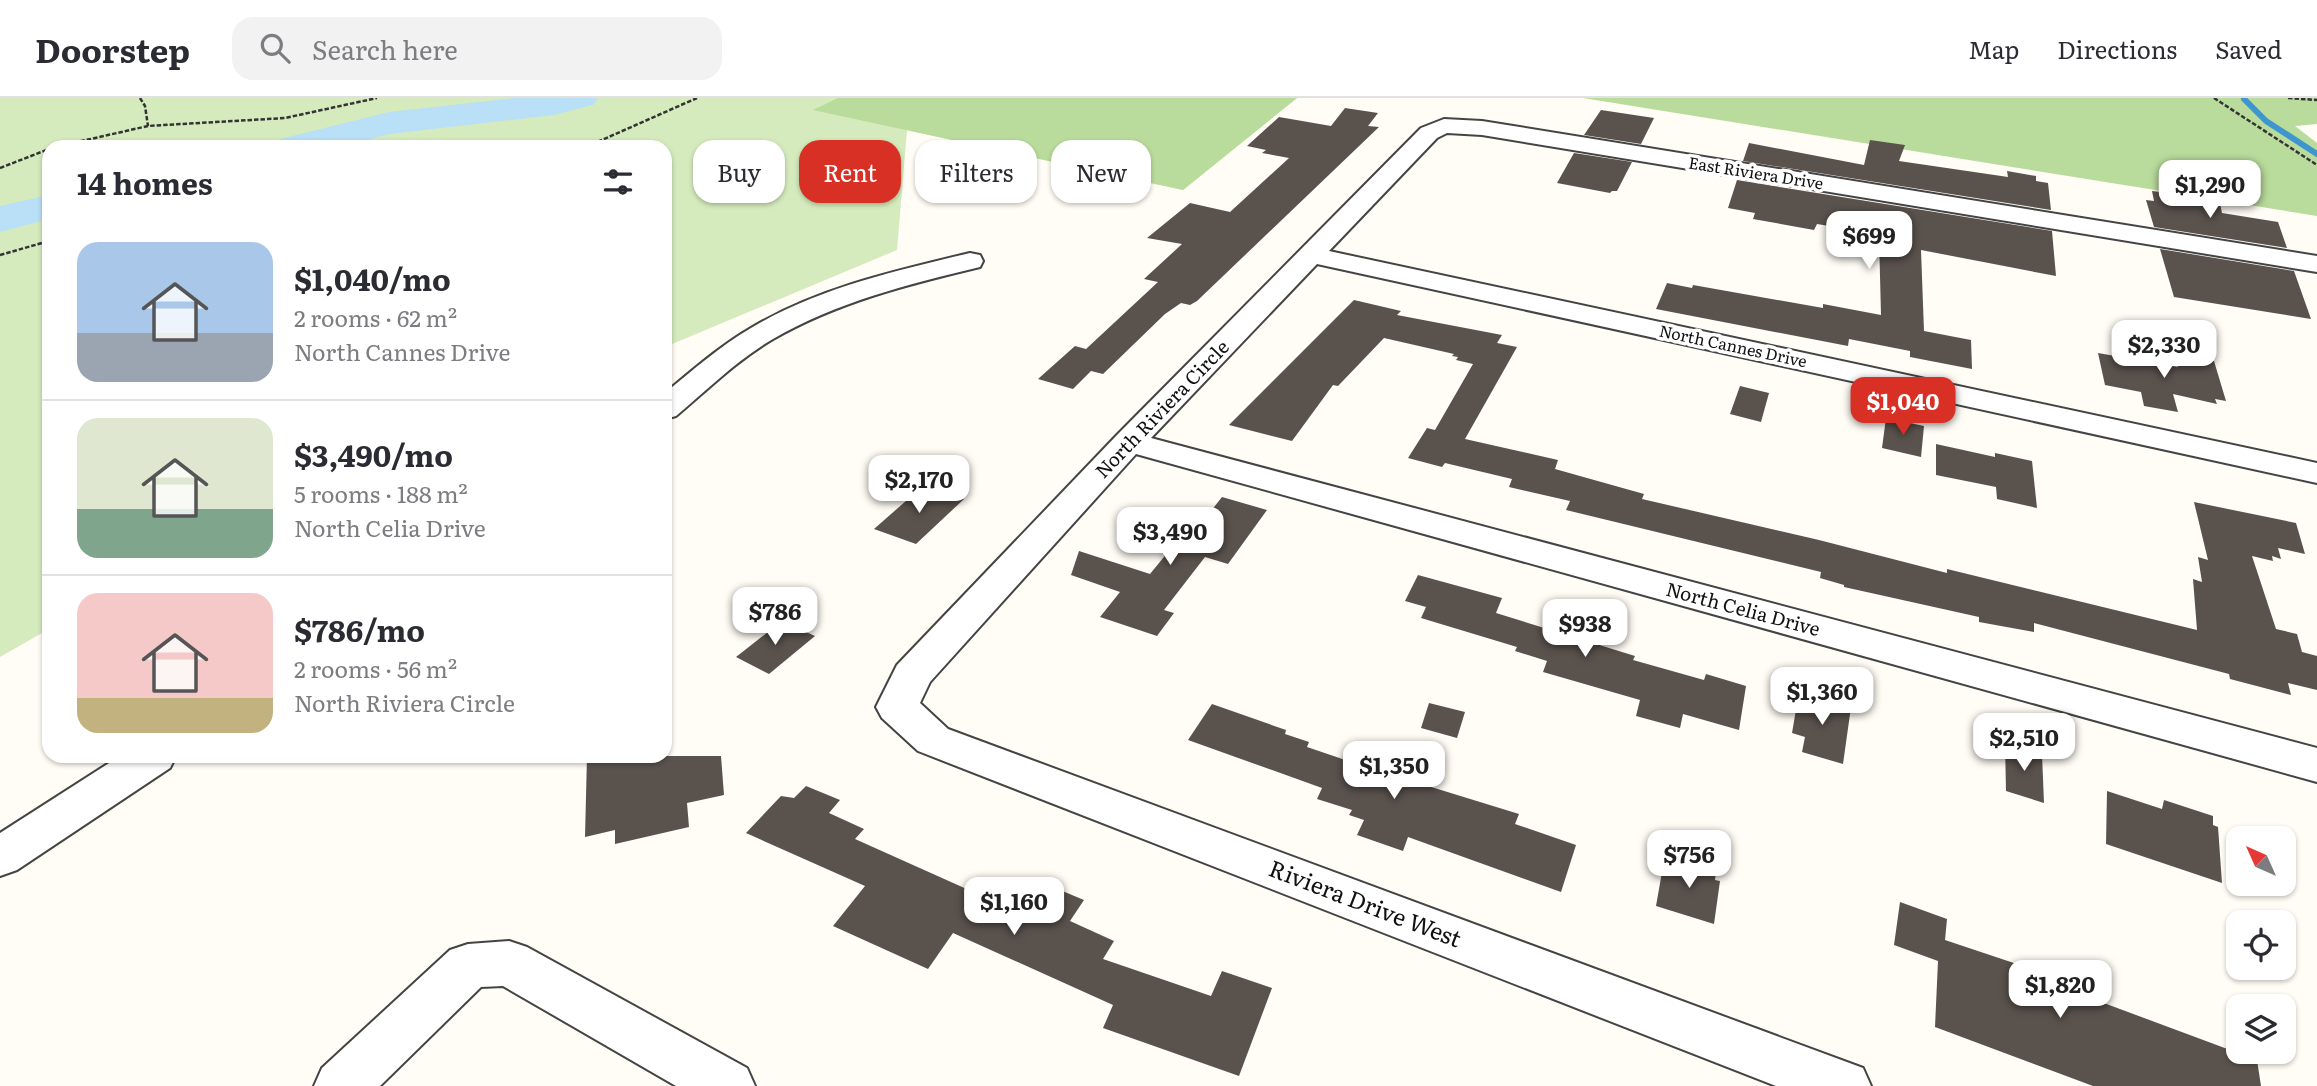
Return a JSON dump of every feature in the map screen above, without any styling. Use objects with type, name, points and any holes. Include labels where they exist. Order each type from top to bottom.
[{"type":"street","name":"North Riviera Circle","points":[[897,707],[912,675],[1129,442],[1429,133],[1444,126]]},
{"type":"street","name":"East Riviera Drive","points":[[1444,126],[1496,131],[2317,264]]},
{"type":"street","name":"North Cannes Drive","points":[[1312,256],[2317,473]]},
{"type":"street","points":[[672,403],[736,350],[788,321],[854,293],[970,261]]},
{"type":"street","name":"North Celia Drive","points":[[1129,442],[2317,765]]},
{"type":"street","name":"Riviera Drive West","points":[[897,707],[933,740],[1843,1086]]},
{"type":"street","points":[[0,857],[143,763]]},
{"type":"street","points":[[342,1086],[468,967],[509,963],[727,1086]]},
{"type":"path","points":[[140,98],[145,107],[148,126]]},
{"type":"path","points":[[86,140],[148,126],[285,118],[377,98]]},
{"type":"path","points":[[605,140],[645,119],[697,98]]},
{"type":"path","points":[[2214,98],[2317,165]]},
{"type":"path","points":[[2288,98],[2317,100]]},
{"type":"path","points":[[0,168],[42,152]]},
{"type":"path","points":[[0,255],[42,243]]},
{"type":"green space","points":[[0,98],[1297,98],[1183,190],[1151,183],[1151,140],[1051,140],[1051,161],[1037,158],[1037,140],[953,140],[907,130],[901,202],[901,140],[799,140],[799,203],[901,203],[897,250],[672,344],[672,140],[42,140],[42,633],[0,657]]},
{"type":"green space","points":[[838,98],[1297,98],[1183,190],[1151,183],[1151,140],[1051,140],[1051,161],[1037,158],[1037,140],[952,140],[813,110]]},
{"type":"green space","points":[[1583,98],[2317,98],[2317,124],[2295,126],[2317,143],[2317,216]]},
{"type":"building","points":[[1345,108],[1378,113],[1368,126],[1379,127],[1197,301],[1190,305],[1181,303],[1165,314],[1103,374],[1091,371],[1073,389],[1038,379],[1075,346],[1086,349],[1158,282],[1144,279],[1182,244],[1147,238],[1190,203],[1230,212],[1289,158],[1262,153],[1266,150],[1247,146],[1279,117],[1331,126]]},
{"type":"building","points":[[1601,110],[1654,118],[1641,144],[1584,135]]},
{"type":"building","points":[[1870,140],[1905,145],[1899,161],[2008,177],[2007,171],[2036,176],[2036,181],[2048,183],[2051,210],[1743,161],[1749,143],[1864,165]]},
{"type":"building","points":[[1574,153],[1632,162],[1617,191],[1610,193],[1557,183]]},
{"type":"building","points":[[1737,180],[2052,231],[2056,276],[1921,250],[1924,331],[1971,340],[1972,369],[1910,357],[1910,351],[1849,339],[1848,346],[1656,309],[1667,283],[1692,288],[1693,285],[1823,308],[1823,304],[1881,315],[1879,237],[1872,236],[1872,233],[1817,224],[1814,230],[1753,219],[1755,213],[1728,208]]},
{"type":"building","points":[[2152,191],[2219,199],[2222,213],[2278,222],[2287,248],[2154,227],[2146,200],[2154,201]]},
{"type":"building","points":[[2160,249],[2294,271],[2311,319],[2174,297]]},
{"type":"building","points":[[1354,300],[1401,311],[1397,315],[1502,335],[1497,343],[1517,347],[1465,439],[1558,460],[1555,469],[1644,494],[1642,499],[1947,573],[1947,569],[2197,630],[2193,579],[2202,582],[2198,557],[2208,560],[2194,502],[2296,523],[2305,554],[2278,548],[2281,559],[2272,556],[2273,561],[2252,556],[2276,629],[2297,634],[2302,652],[2317,656],[2317,690],[2288,683],[2291,695],[2230,679],[2229,674],[2034,623],[2034,632],[1979,622],[1979,617],[1844,587],[1820,578],[1821,572],[1566,510],[1570,501],[1509,487],[1512,479],[1445,463],[1442,467],[1408,458],[1427,428],[1435,430],[1473,364],[1456,360],[1458,357],[1452,356],[1454,354],[1384,338],[1338,386],[1333,385],[1292,441],[1229,425]]},
{"type":"building","points":[[2098,353],[2178,367],[2174,354],[2214,361],[2226,401],[2215,399],[2217,404],[2173,394],[2178,412],[2144,406],[2141,392],[2105,385]]},
{"type":"building","points":[[1740,386],[1769,393],[1761,422],[1730,414]]},
{"type":"building","points":[[1886,418],[1924,426],[1921,457],[1882,448]]},
{"type":"building","points":[[1936,444],[1995,457],[1995,453],[2032,461],[2037,508],[1997,499],[1996,487],[1936,475]]},
{"type":"building","points":[[923,486],[964,499],[916,544],[874,529]]},
{"type":"building","points":[[1222,497],[1267,510],[1228,564],[1205,557],[1164,610],[1174,613],[1157,636],[1100,617],[1120,592],[1071,575],[1079,551],[1150,574],[1195,519],[1203,521]]},
{"type":"building","points":[[1418,575],[1502,598],[1496,613],[1635,656],[1633,660],[1704,680],[1706,674],[1746,686],[1739,730],[1683,714],[1680,728],[1636,716],[1640,700],[1543,672],[1547,661],[1515,651],[1517,647],[1421,618],[1426,607],[1405,601]]},
{"type":"building","points":[[782,621],[815,636],[769,674],[736,657]]},
{"type":"building","points":[[1799,692],[1851,707],[1843,764],[1802,752],[1805,737],[1792,733]]},
{"type":"building","points":[[1429,703],[1465,712],[1457,738],[1421,728]]},
{"type":"building","points":[[1212,704],[1286,730],[1285,734],[1309,742],[1307,747],[1363,766],[1365,761],[1416,779],[1415,782],[1519,814],[1515,824],[1576,845],[1561,892],[1408,837],[1403,851],[1357,835],[1364,820],[1349,815],[1352,810],[1317,799],[1322,788],[1188,740]]},
{"type":"building","points":[[2005,743],[2042,754],[2044,803],[2006,791]]},
{"type":"building","points":[[672,756],[721,756],[724,795],[687,803],[689,827],[615,844],[615,830],[585,837],[587,763],[672,763]]},
{"type":"building","points":[[806,786],[840,800],[829,813],[864,829],[855,839],[1009,908],[1031,878],[1084,900],[1070,921],[1114,941],[1103,959],[1211,996],[1222,971],[1272,988],[1239,1076],[1103,1028],[1113,1005],[953,933],[928,969],[833,926],[865,886],[746,833],[781,796],[794,798]]},
{"type":"building","points":[[2107,791],[2162,809],[2164,800],[2213,816],[2213,825],[2218,827],[2222,883],[2106,844]]},
{"type":"building","points":[[1665,855],[1716,871],[1715,880],[1720,881],[1714,924],[1656,906]]},
{"type":"building","points":[[1900,902],[1947,919],[1945,940],[2083,986],[2085,996],[2226,1048],[2226,1064],[2258,1064],[2261,1086],[2093,1086],[1935,1027],[1938,961],[1894,945]]},
{"type":"waterway","points":[[321,140],[389,123],[554,104],[581,98]]},
{"type":"waterway","points":[[2244,99],[2266,121],[2317,154]]},
{"type":"waterway","points":[[0,219],[42,209]]}]
